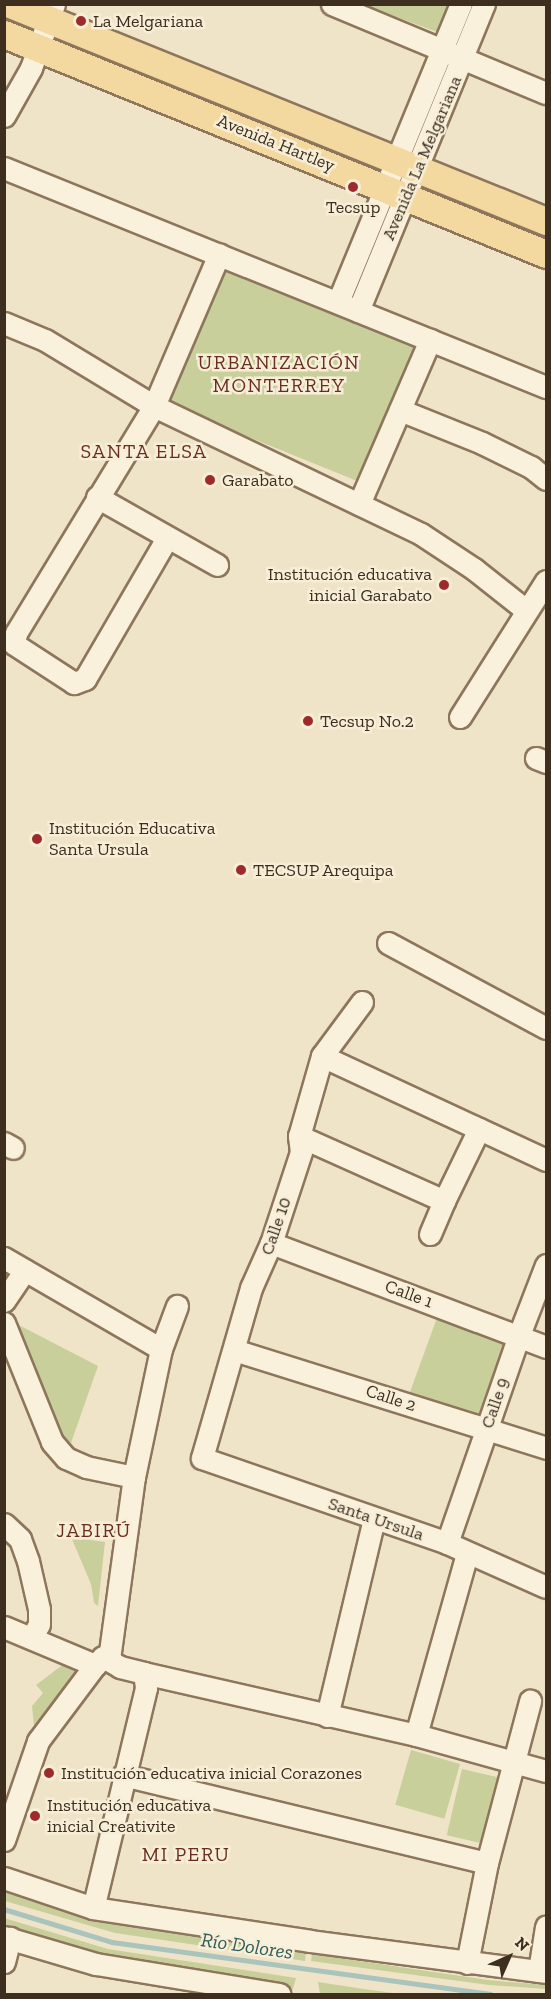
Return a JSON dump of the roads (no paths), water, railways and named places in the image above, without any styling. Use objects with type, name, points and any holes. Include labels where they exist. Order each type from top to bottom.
[{"type":"main road","name":"Avenida Hartley","points":[[10,4],[52,12],[407,166],[546,221]]},
{"type":"main road","name":"Avenida Hartley","points":[[4,34],[39,46],[546,254]]},
{"type":"street","points":[[332,4],[546,93]]},
{"type":"street","name":"Avenida La Melgariana","points":[[407,166],[442,51],[461,4]]},
{"type":"street","name":"Avenida La Melgariana","points":[[338,302],[463,60],[484,4]]},
{"type":"street","points":[[4,116],[31,68],[52,12]]},
{"type":"street","points":[[4,168],[546,387]]},
{"type":"street","name":"Avenida La Melgariana","points":[[358,311],[395,193]]},
{"type":"street","points":[[167,538],[86,679],[74,682],[14,644],[16,633],[154,406],[219,254]]},
{"type":"street","points":[[4,323],[45,340],[154,406],[421,534],[474,569],[526,610]]},
{"type":"street","points":[[359,504],[430,340]]},
{"type":"street","points":[[400,410],[483,443],[531,467],[546,479]]},
{"type":"street","points":[[97,497],[217,565]]},
{"type":"street","points":[[460,717],[546,580]]},
{"type":"street","points":[[388,943],[546,1028]]},
{"type":"street","name":"Calle 10","points":[[202,1458],[251,1288],[271,1243],[301,1152],[299,1136],[322,1056],[362,1002]]},
{"type":"street","points":[[322,1056],[546,1160]]},
{"type":"street","points":[[430,1234],[479,1129]]},
{"type":"street","points":[[299,1136],[444,1202]]},
{"type":"street","name":"Calle 1","points":[[271,1243],[546,1347]]},
{"type":"street","points":[[4,1258],[161,1349]]},
{"type":"street","name":"Calle 9","points":[[447,1543],[519,1335],[546,1265]]},
{"type":"street","points":[[4,1301],[25,1270]]},
{"type":"street","points":[[4,1840],[38,1741],[102,1662],[134,1477],[161,1349],[177,1306]]},
{"type":"street","points":[[4,1323],[52,1442],[66,1458],[86,1467],[134,1477]]},
{"type":"street","name":"Calle 2","points":[[234,1350],[546,1448]]},
{"type":"street","name":"Santa Ursula","points":[[202,1458],[447,1543],[546,1587]]},
{"type":"street","points":[[327,1716],[374,1519]]},
{"type":"street","points":[[4,1524],[20,1539],[28,1561],[39,1609],[39,1624],[32,1638]]},
{"type":"street","points":[[416,1735],[467,1553]]},
{"type":"street","points":[[4,1627],[102,1662],[416,1735],[546,1771]]},
{"type":"street","points":[[93,1908],[123,1775],[146,1688],[144,1673]]},
{"type":"street","points":[[467,1963],[487,1863],[530,1701]]},
{"type":"street","points":[[123,1775],[487,1863]]},
{"type":"street","points":[[4,1878],[93,1908],[542,1972],[546,1927]]},
{"type":"street","points":[[4,1962],[7,1938],[96,1964],[280,1995]]},
{"type":"waterway","name":"Río Dolores","points":[[4,1909],[112,1942],[490,1994]]},
{"type":"place","name":"La Melgariana","points":[[81,21]]},
{"type":"place","name":"Tecsup","points":[[353,187]]},
{"type":"place","name":"Garabato","points":[[210,480]]},
{"type":"place","name":"Institución educativa inicial Garabato","points":[[444,585]]},
{"type":"place","name":"Tecsup No.2","points":[[308,721]]},
{"type":"place","name":"Institución Educativa Santa Ursula","points":[[37,839]]},
{"type":"place","name":"TECSUP Arequipa","points":[[241,870]]},
{"type":"place","name":"Institución educativa inicial Corazones","points":[[49,1773]]},
{"type":"place","name":"Institución educativa inicial Creativite","points":[[35,1816]]},
{"type":"district","name":"URBANIZACIÓN MONTERREY","points":[[279,374]]},
{"type":"district","name":"SANTA ELSA","points":[[144,451]]},
{"type":"district","name":"JABIRÚ","points":[[94,1530]]},
{"type":"district","name":"MI PERU","points":[[186,1854]]}]
